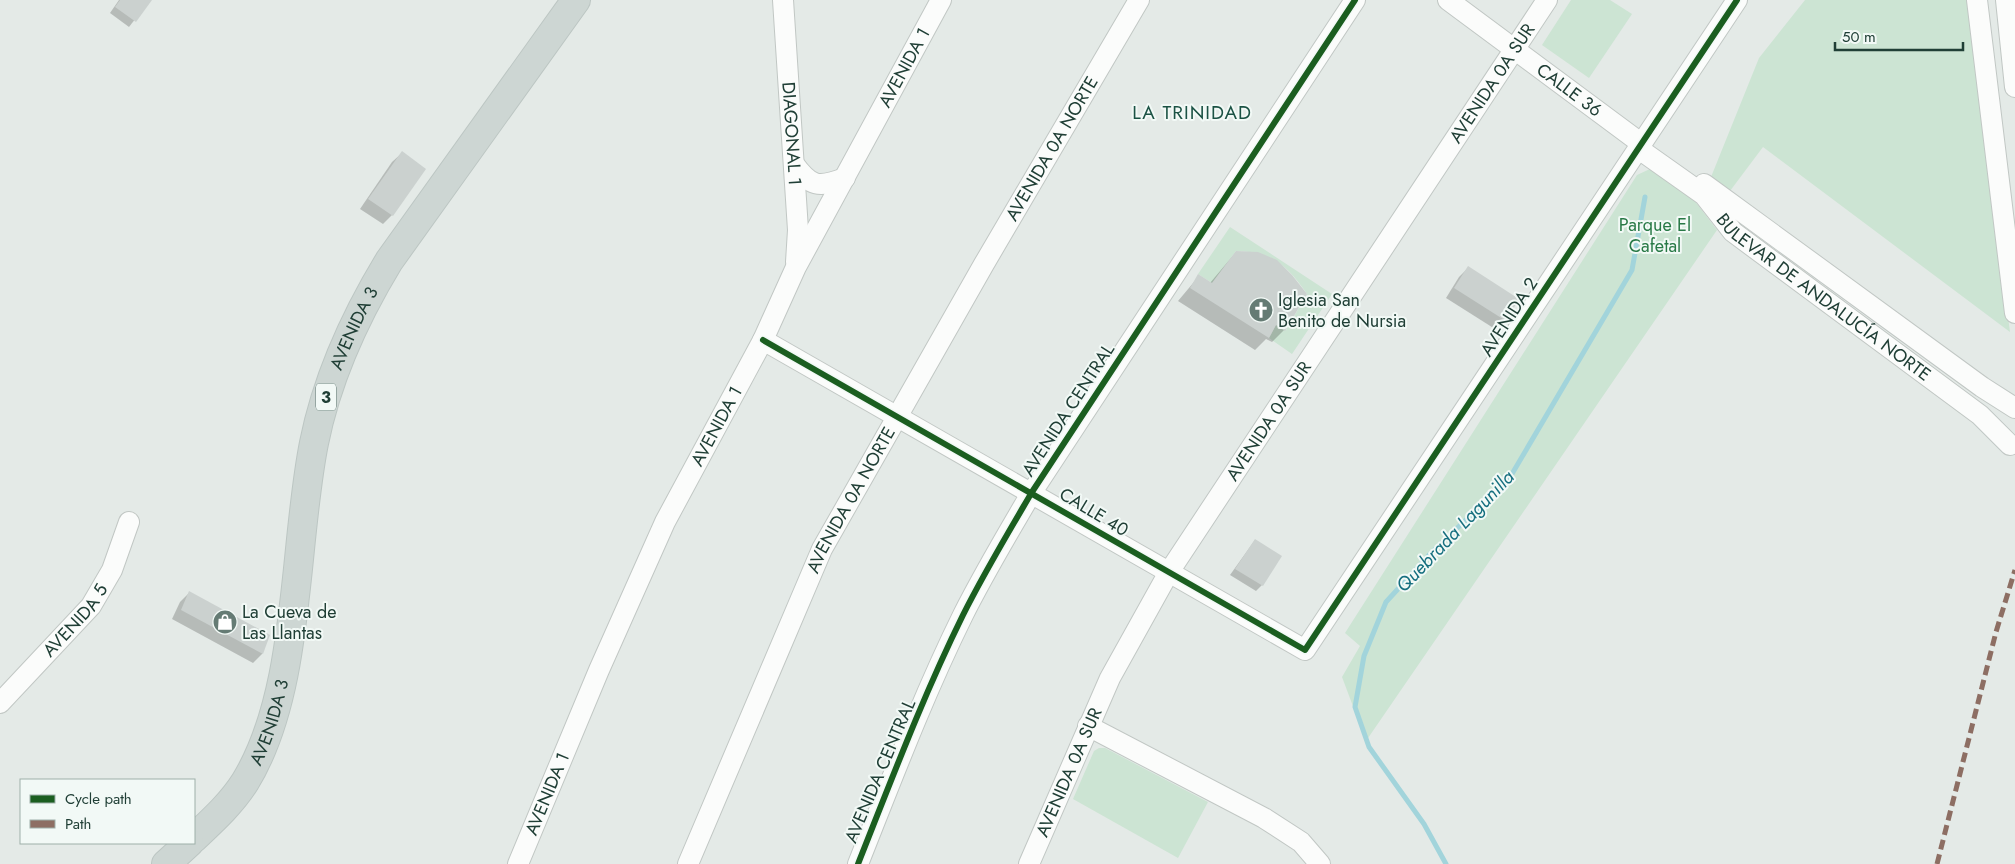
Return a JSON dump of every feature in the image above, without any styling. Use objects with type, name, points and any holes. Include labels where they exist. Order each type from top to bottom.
[{"type":"main road","name":"AVENIDA 3","points":[[195,837],[228,804],[244,783],[257,759],[274,714],[287,655],[314,440],[335,369],[351,330],[369,294],[389,261],[576,0]]},
{"type":"main road","points":[[166,864],[188,844]]},
{"type":"street","name":"DIAGONAL 1","points":[[783,0],[798,230],[796,267]]},
{"type":"street","name":"AVENIDA 1","points":[[518,864],[599,670],[664,522],[763,340],[796,267],[941,0]]},
{"type":"street","name":"AVENIDA 0A NORTE","points":[[688,864],[810,573],[897,415],[1139,0]]},
{"type":"street","name":"AVENIDA CENTRAL","points":[[858,864],[902,756],[963,616],[1032,492],[1355,0]]},
{"type":"street","name":"CALLE 36","points":[[1448,0],[1642,144]]},
{"type":"street","name":"AVENIDA 0A SUR","points":[[1029,864],[1110,678],[1169,572],[1547,0]]},
{"type":"street","name":"AVENIDA 2","points":[[1305,650],[1737,0]]},
{"type":"street","points":[[1976,0],[2011,260],[2015,313]]},
{"type":"street","points":[[2006,0],[2015,87]]},
{"type":"street","points":[[1983,58],[2012,53]]},
{"type":"street","name":"BULEVAR DE ANDALUCÍA NORTE","points":[[1642,144],[1982,387],[2015,408]]},
{"type":"street","name":"BULEVAR DE ANDALUCÍA NORTE","points":[[1642,144],[1704,195],[1733,232],[1980,415],[2013,450]]},
{"type":"street","points":[[794,164],[809,182],[815,184],[823,185],[844,178]]},
{"type":"street","name":"CALLE 40","points":[[763,340],[1032,492],[1305,650]]},
{"type":"street","points":[[2013,450],[2010,430],[2015,420]]},
{"type":"street","name":"AVENIDA 5","points":[[0,703],[91,606],[112,570],[129,522]]},
{"type":"street","points":[[1088,726],[1264,818],[1301,842],[1320,864]]},
{"type":"green space","points":[[1571,0],[1610,0],[1632,14],[1589,78],[1542,45]]},
{"type":"green space","points":[[1805,0],[1967,0],[2010,332],[1763,147],[1730,191],[1711,177],[1759,58]]},
{"type":"green space","name":"Parque El Cafetal","points":[[1652,168],[1691,196],[1717,230],[1366,741],[1342,677],[1360,646],[1345,633],[1637,175]]},
{"type":"green space","points":[[1230,227],[1332,294],[1292,354],[1269,338],[1276,325],[1286,330],[1307,294],[1293,275],[1278,262],[1259,254],[1236,251],[1212,283],[1198,274]]},
{"type":"green space","points":[[1099,748],[1105,748],[1208,802],[1178,858],[1073,799],[1094,751]]},
{"type":"building","points":[[120,0],[152,0],[136,22],[115,7]]},
{"type":"building","points":[[402,151],[426,169],[393,216],[368,199]]},
{"type":"building","name":"Iglesia San Benito de Nursia","points":[[1236,251],[1258,252],[1277,260],[1307,294],[1285,331],[1276,325],[1269,338],[1190,288],[1198,274],[1212,283]]},
{"type":"building","points":[[1468,266],[1519,299],[1506,321],[1454,288]]},
{"type":"building","points":[[1255,539],[1282,556],[1263,586],[1235,569]]},
{"type":"building","name":"La Cueva de Las Llantas","points":[[189,591],[270,635],[263,654],[181,610]]},
{"type":"waterway","name":"Quebrada Lagunilla","points":[[1446,864],[1424,824],[1369,747],[1355,707],[1364,656],[1386,602],[1431,553],[1509,479],[1632,270],[1645,197]]},
{"type":"marked path","points":[[1937,864],[1996,632],[2015,570]]},
{"type":"cycle path","points":[[858,864],[934,676],[963,615],[996,553],[1032,492],[1355,0]]},
{"type":"cycle path","points":[[763,340],[1305,650],[1737,0]]},
{"type":"place","name":"Iglesia San Benito de Nursia","points":[[1261,310]]},
{"type":"place","name":"La Cueva de Las Llantas","points":[[225,622]]},
{"type":"district","name":"LA TRINIDAD","points":[[1192,112]]}]
